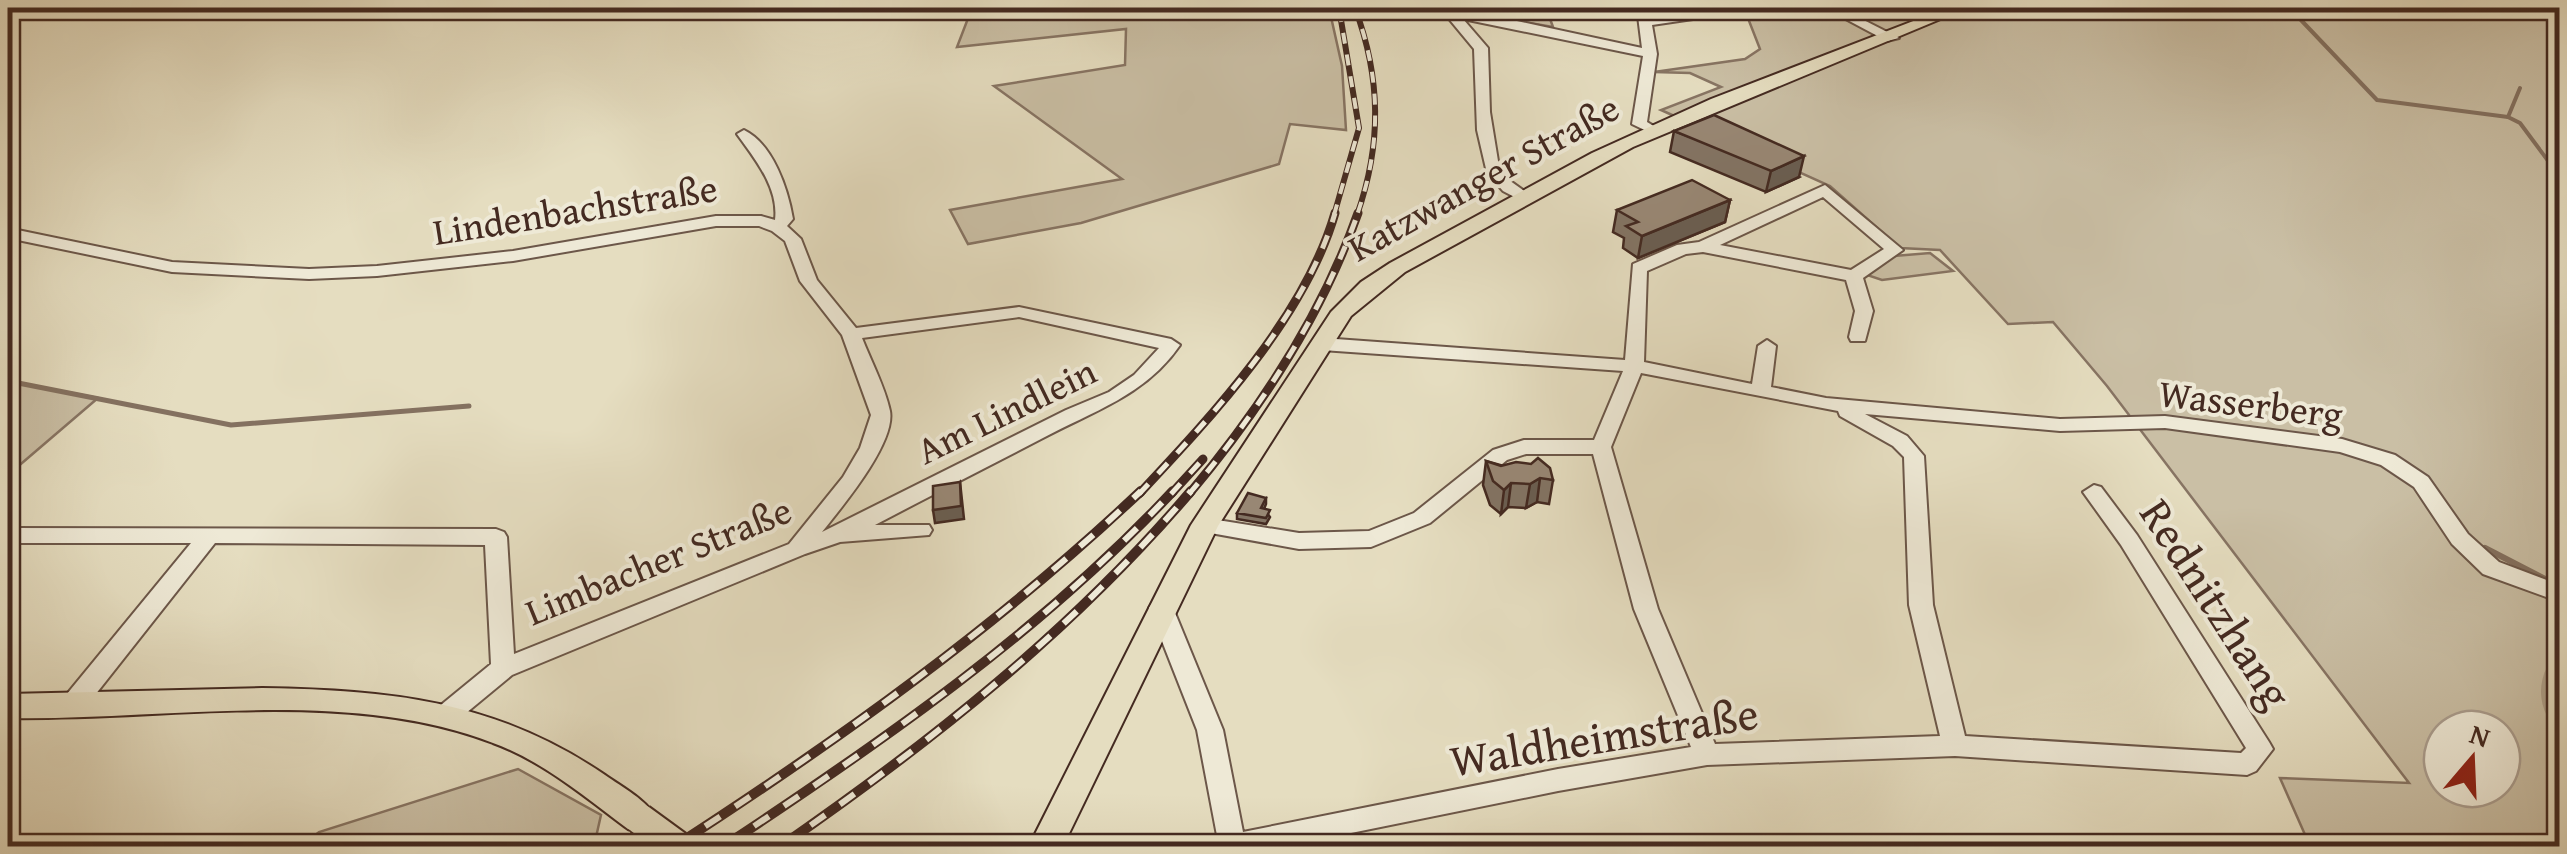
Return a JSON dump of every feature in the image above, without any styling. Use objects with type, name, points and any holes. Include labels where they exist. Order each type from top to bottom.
[{"type":"main road","name":"Katzwanger Straße","points":[[1046,846],[1161,608],[1206,525],[1342,312],[1375,278],[1655,130],[1959,8]]},
{"type":"main road","points":[[8,706],[324,702],[444,716],[474,723],[538,750],[677,846]]},
{"type":"street","points":[[1642,8],[1650,54],[1638,124],[1655,130]]},
{"type":"street","points":[[1647,22],[1688,16],[1690,8]]},
{"type":"street","points":[[1832,8],[1892,38]]},
{"type":"street","points":[[1450,12],[1650,54]]},
{"type":"street","points":[[1450,12],[1481,48],[1481,90],[1494,172],[1514,193],[1526,198]]},
{"type":"street","points":[[744,134],[770,164],[781,190],[785,219],[778,227],[793,239],[809,281],[851,334],[881,415],[870,448],[851,481],[796,549]]},
{"type":"street","points":[[1703,247],[1825,190],[1895,250],[1854,276],[1703,247],[1683,249],[1639,268],[1634,366],[1601,447],[1646,609],[1706,755]]},
{"type":"street","name":"Lindenbachstraße","points":[[8,233],[172,266],[298,272],[447,268],[741,218],[778,227]]},
{"type":"street","points":[[1854,276],[1864,311],[1858,337]]},
{"type":"street","name":"Am Lindlein","points":[[838,535],[1073,414],[1110,402],[1159,364],[1172,345],[1019,312],[851,334]]},
{"type":"street","name":"Wasserberg","points":[[1322,344],[1634,366],[1826,404],[2060,425],[2165,422],[2342,446],[2388,460],[2420,482],[2460,539],[2491,568],[2560,594]]},
{"type":"street","points":[[1761,392],[1767,346]]},
{"type":"street","points":[[1826,404],[1864,419],[1900,441],[1914,456],[1921,605],[1955,746]]},
{"type":"street","points":[[1206,525],[1299,541],[1371,539],[1422,518],[1500,455],[1524,446],[1601,447]]},
{"type":"street","name":"Rednitzhang","points":[[1955,746],[2248,764],[2260,749],[2129,540],[2094,492]]},
{"type":"street","name":"Limbacher Straße","points":[[444,716],[502,668],[796,549],[838,535],[921,530]]},
{"type":"street","points":[[8,535],[496,537],[502,668]]},
{"type":"street","points":[[72,707],[209,536]]},
{"type":"street","points":[[1161,608],[1210,730],[1232,846]]},
{"type":"street","name":"Waldheimstraße","points":[[1232,846],[1558,780],[1706,755],[1955,746]]},
{"type":"shaded area","points":[[972,8],[1329,8],[1342,66],[1346,130],[1290,124],[1279,164],[1081,223],[968,244],[950,210],[1122,179],[994,86],[1125,65],[1126,29],[957,47]]},
{"type":"shaded area","points":[[1456,8],[1546,8],[1553,27],[1465,12]]},
{"type":"shaded area","points":[[1744,8],[2559,8],[2559,846],[2310,846],[2280,778],[2409,783],[2107,386],[2053,322],[2008,324],[1940,250],[1900,248],[1830,186],[1661,110],[1721,87],[1690,73],[1654,72],[1745,59],[1760,49]]},
{"type":"shaded area","points":[[1930,253],[1953,271],[1882,280],[1864,274],[1894,256]]},
{"type":"shaded area","points":[[8,381],[98,398],[8,475]]},
{"type":"shaded area","points":[[518,769],[601,815],[594,846],[301,846],[319,832]]},
{"type":"building","points":[[1714,115],[1804,156],[1771,171],[1674,131]]},
{"type":"building","points":[[1692,180],[1730,200],[1642,236],[1626,226],[1638,222],[1617,210]]},
{"type":"building","points":[[1538,458],[1550,468],[1553,480],[1511,483],[1504,490],[1493,481],[1486,461],[1501,466],[1531,464]]},
{"type":"building","points":[[960,482],[961,506],[933,510],[933,486]]},
{"type":"building","points":[[1248,493],[1266,498],[1261,508],[1270,510],[1266,518],[1237,513]]},
{"type":"waterway","points":[[2274,8],[2300,19],[2377,100],[2508,117]]},
{"type":"waterway","points":[[2508,117],[2520,88]]},
{"type":"waterway","points":[[2508,117],[2520,123],[2560,177]]},
{"type":"waterway","points":[[8,381],[231,425],[469,406]]},
{"type":"waterway","points":[[2485,548],[2549,581],[2560,581]]},
{"type":"waterway","points":[[2560,677],[2560,706]]},
{"type":"railway","points":[[1334,215],[1359,128],[1339,8]]},
{"type":"railway","points":[[1355,8],[1370,60],[1375,111],[1371,163],[1357,215]]},
{"type":"railway","points":[[1139,494],[1225,398],[1279,327],[1321,252],[1335,213]]},
{"type":"railway","points":[[1189,494],[1286,361],[1326,288],[1358,213]]},
{"type":"railway","points":[[1171,494],[1203,459]]},
{"type":"railway","points":[[675,846],[916,679],[1031,588],[1141,491]]},
{"type":"railway","points":[[724,846],[959,682],[1070,591],[1173,491]]},
{"type":"railway","points":[[781,846],[892,766],[998,682],[1098,591],[1191,491]]}]
